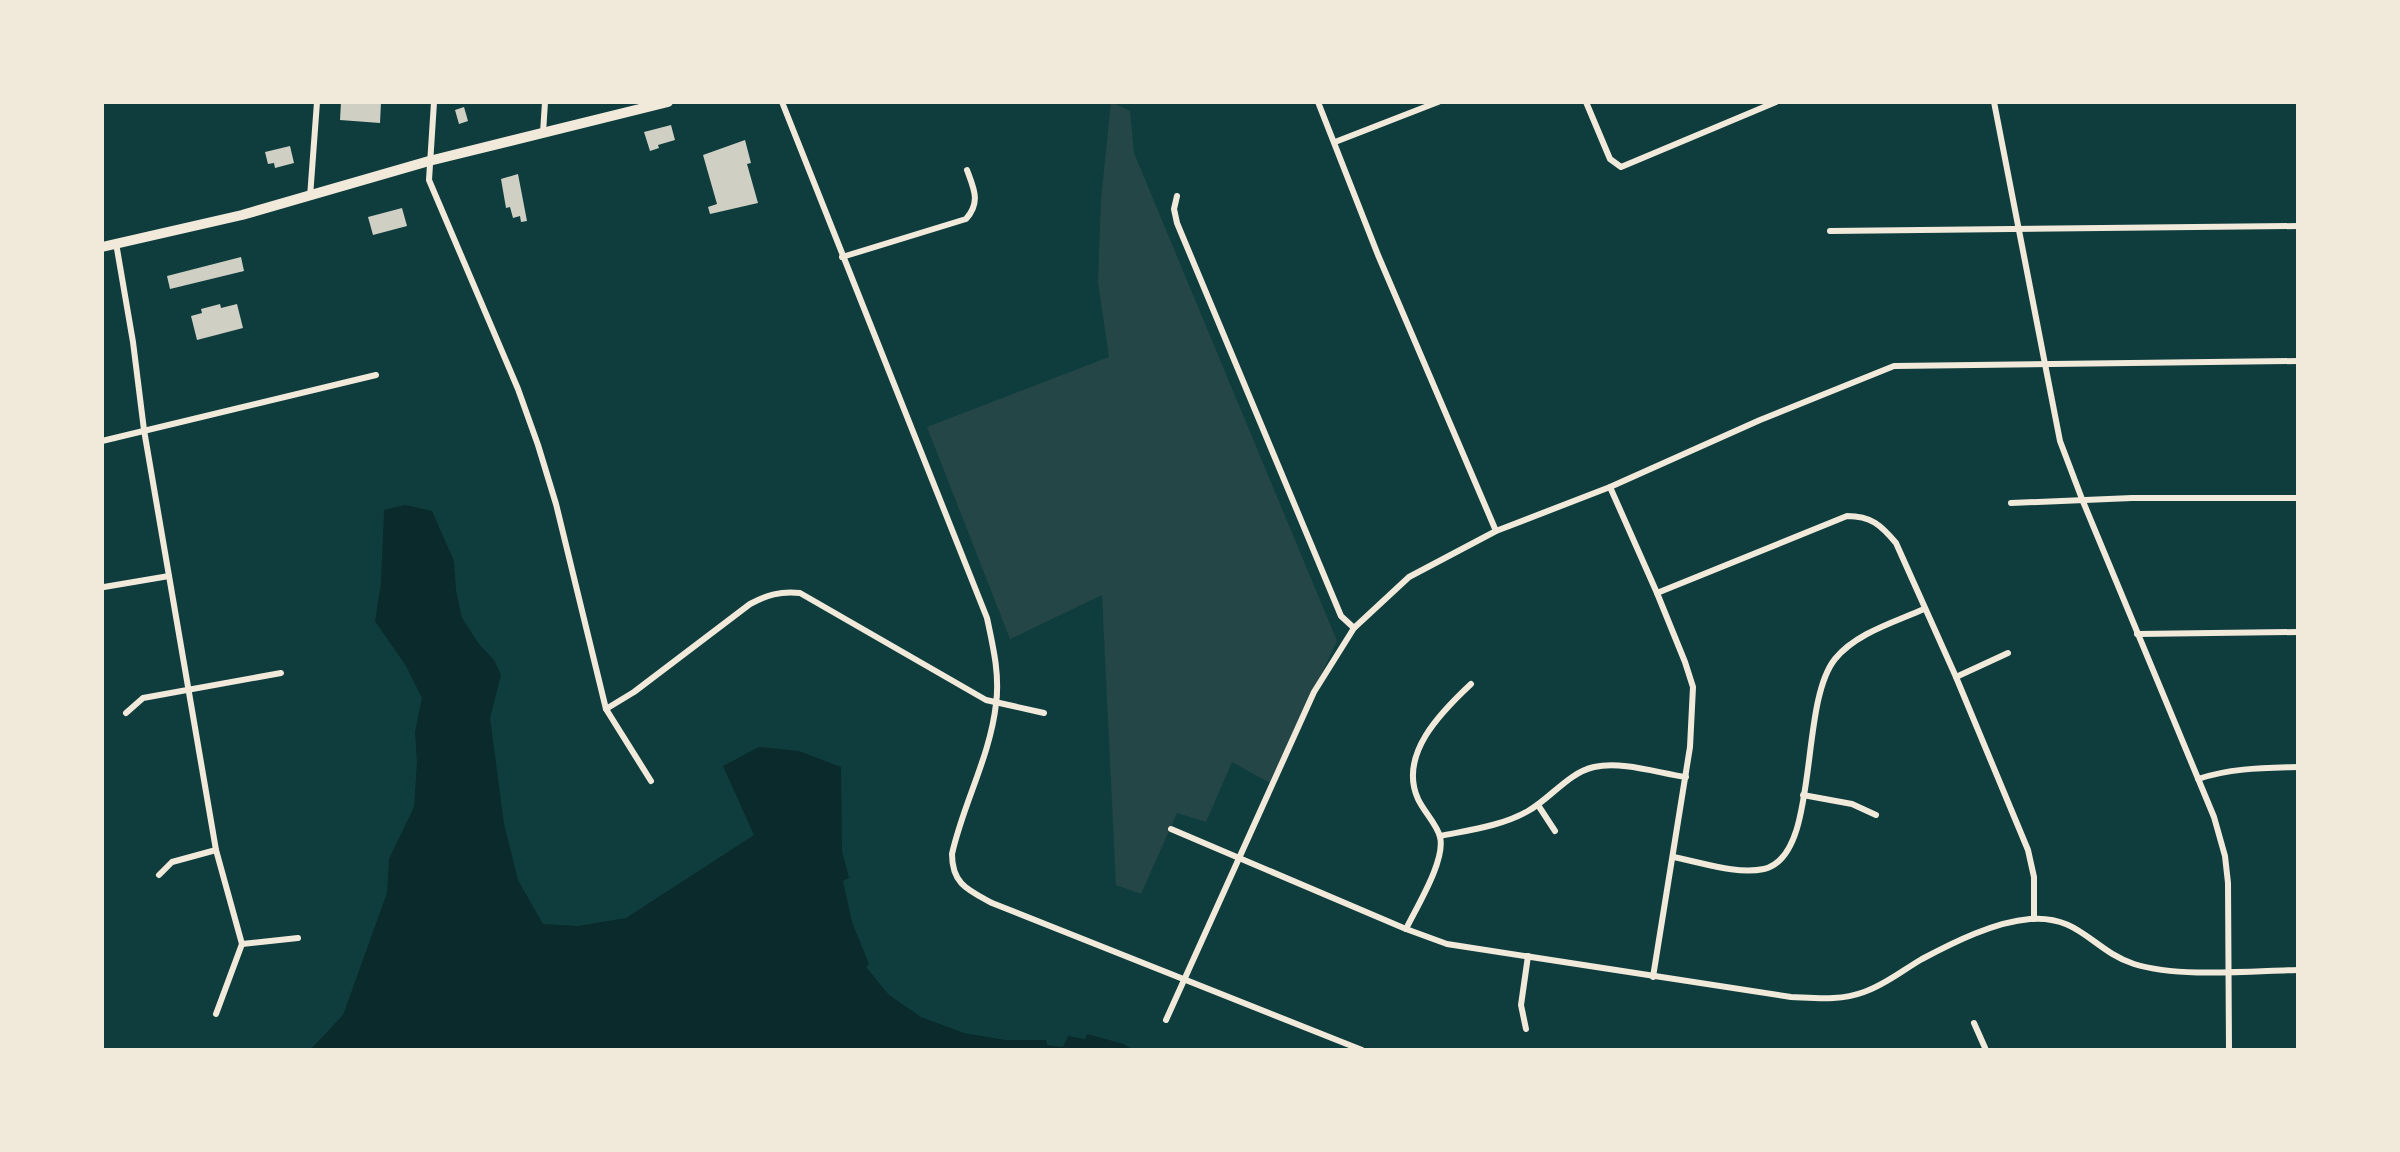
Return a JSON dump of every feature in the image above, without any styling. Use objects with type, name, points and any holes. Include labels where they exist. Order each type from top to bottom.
[{"type":"main road","points":[[102,247],[310,197],[429,161],[668,102]]},
{"type":"street","points":[[310,197],[317,102]]},
{"type":"street","points":[[434,102],[429,180],[518,389],[538,445],[556,504],[606,709],[651,781]]},
{"type":"street","points":[[543,133],[545,102]]},
{"type":"street","points":[[782,102],[987,618],[996,659],[997,703],[989,740],[952,854],[952,869],[961,884],[992,903],[1185,977],[1362,1050]]},
{"type":"street","points":[[1318,102],[1378,255],[1496,531]]},
{"type":"street","points":[[1335,142],[1438,102]]},
{"type":"street","points":[[1586,102],[1610,159],[1621,167],[1776,102]]},
{"type":"street","points":[[1994,102],[2060,441],[2214,817],[2225,856],[2228,883],[2229,1050]]},
{"type":"street","points":[[842,257],[966,219],[973,211],[977,197],[967,170]]},
{"type":"street","points":[[1177,196],[1174,209],[1177,223],[1341,616],[1354,628]]},
{"type":"street","points":[[1830,231],[2298,226]]},
{"type":"street","points":[[116,243],[133,340],[144,430],[216,850],[242,944],[216,1014]]},
{"type":"street","points":[[1166,1020],[1314,692],[1354,628],[1409,577],[1496,531],[1610,487],[1760,420],[1894,366],[2298,361]]},
{"type":"street","points":[[102,441],[376,375]]},
{"type":"street","points":[[1610,487],[1657,593],[1693,687],[1686,777],[1653,977]]},
{"type":"street","points":[[2011,503],[2082,499],[2298,498]]},
{"type":"street","points":[[1657,593],[1832,521],[1847,516],[1872,519],[1896,543],[2028,850],[2034,877],[2034,919]]},
{"type":"street","points":[[104,587],[169,576]]},
{"type":"street","points":[[606,709],[634,692],[750,604],[767,595],[784,592],[800,593],[986,700],[1044,713]]},
{"type":"street","points":[[1673,857],[1743,870],[1775,865],[1784,857],[1792,846],[1803,795],[1814,712],[1826,671],[1850,644],[1924,609]]},
{"type":"street","points":[[2137,634],[2298,632]]},
{"type":"street","points":[[1956,677],[2008,653]]},
{"type":"street","points":[[126,713],[143,698],[281,673]]},
{"type":"street","points":[[1406,929],[1432,875],[1440,849],[1440,836],[1418,798],[1412,770],[1436,720],[1471,684]]},
{"type":"street","points":[[1440,836],[1513,819],[1592,767],[1615,766],[1686,777]]},
{"type":"street","points":[[2198,779],[2242,769],[2298,767]]},
{"type":"street","points":[[1803,795],[1852,804],[1876,815]]},
{"type":"street","points":[[1538,805],[1555,831]]},
{"type":"street","points":[[1171,829],[1447,944],[1791,997],[1825,999],[1864,992],[1948,947],[2011,921],[2034,919],[2074,926],[2112,953],[2134,964],[2186,971],[2298,970]]},
{"type":"street","points":[[159,875],[172,862],[216,850]]},
{"type":"street","points":[[242,944],[298,938]]},
{"type":"street","points":[[1526,1029],[1521,1005],[1528,956]]},
{"type":"street","points":[[1974,1023],[1986,1050]]},
{"type":"shaded area","points":[[1111,102],[1130,111],[1134,153],[1337,641],[1270,783],[1232,762],[1206,822],[1177,813],[1141,894],[1116,885],[1102,595],[1010,639],[927,427],[1109,357],[1098,282],[1101,200]]},
{"type":"shaded area","points":[[405,505],[432,511],[454,561],[462,618],[494,660],[501,675],[490,718],[504,824],[518,880],[543,924],[578,926],[626,918],[754,835],[723,766],[759,747],[799,751],[841,767],[842,851],[849,878],[843,881],[852,922],[869,964],[866,967],[889,995],[921,1017],[964,1033],[1005,1040],[1046,1040],[1047,1045],[1063,1047],[1068,1036],[1085,1039],[1087,1034],[1124,1044],[1133,1050],[310,1050],[343,1015],[387,893],[389,859],[414,807],[415,732],[422,698],[406,666],[375,621],[381,583],[384,510]]},
{"type":"building","points":[[341,102],[381,102],[380,123],[340,120]]},
{"type":"building","points":[[464,107],[468,121],[459,124],[455,110]]},
{"type":"building","points":[[671,125],[675,140],[650,151],[644,132]]},
{"type":"building","points":[[745,140],[751,163],[747,164],[758,203],[710,214],[708,207],[717,204],[703,155]]},
{"type":"building","points":[[290,146],[294,163],[275,168],[274,163],[268,164],[265,152]]},
{"type":"building","points":[[518,174],[527,221],[521,222],[520,216],[513,218],[510,207],[506,208],[501,179]]},
{"type":"building","points":[[402,208],[407,226],[373,235],[368,217]]},
{"type":"building","points":[[241,257],[244,271],[170,289],[167,276]]},
{"type":"building","points":[[220,304],[221,308],[237,304],[243,328],[197,340],[191,316],[202,313],[201,309]]}]
